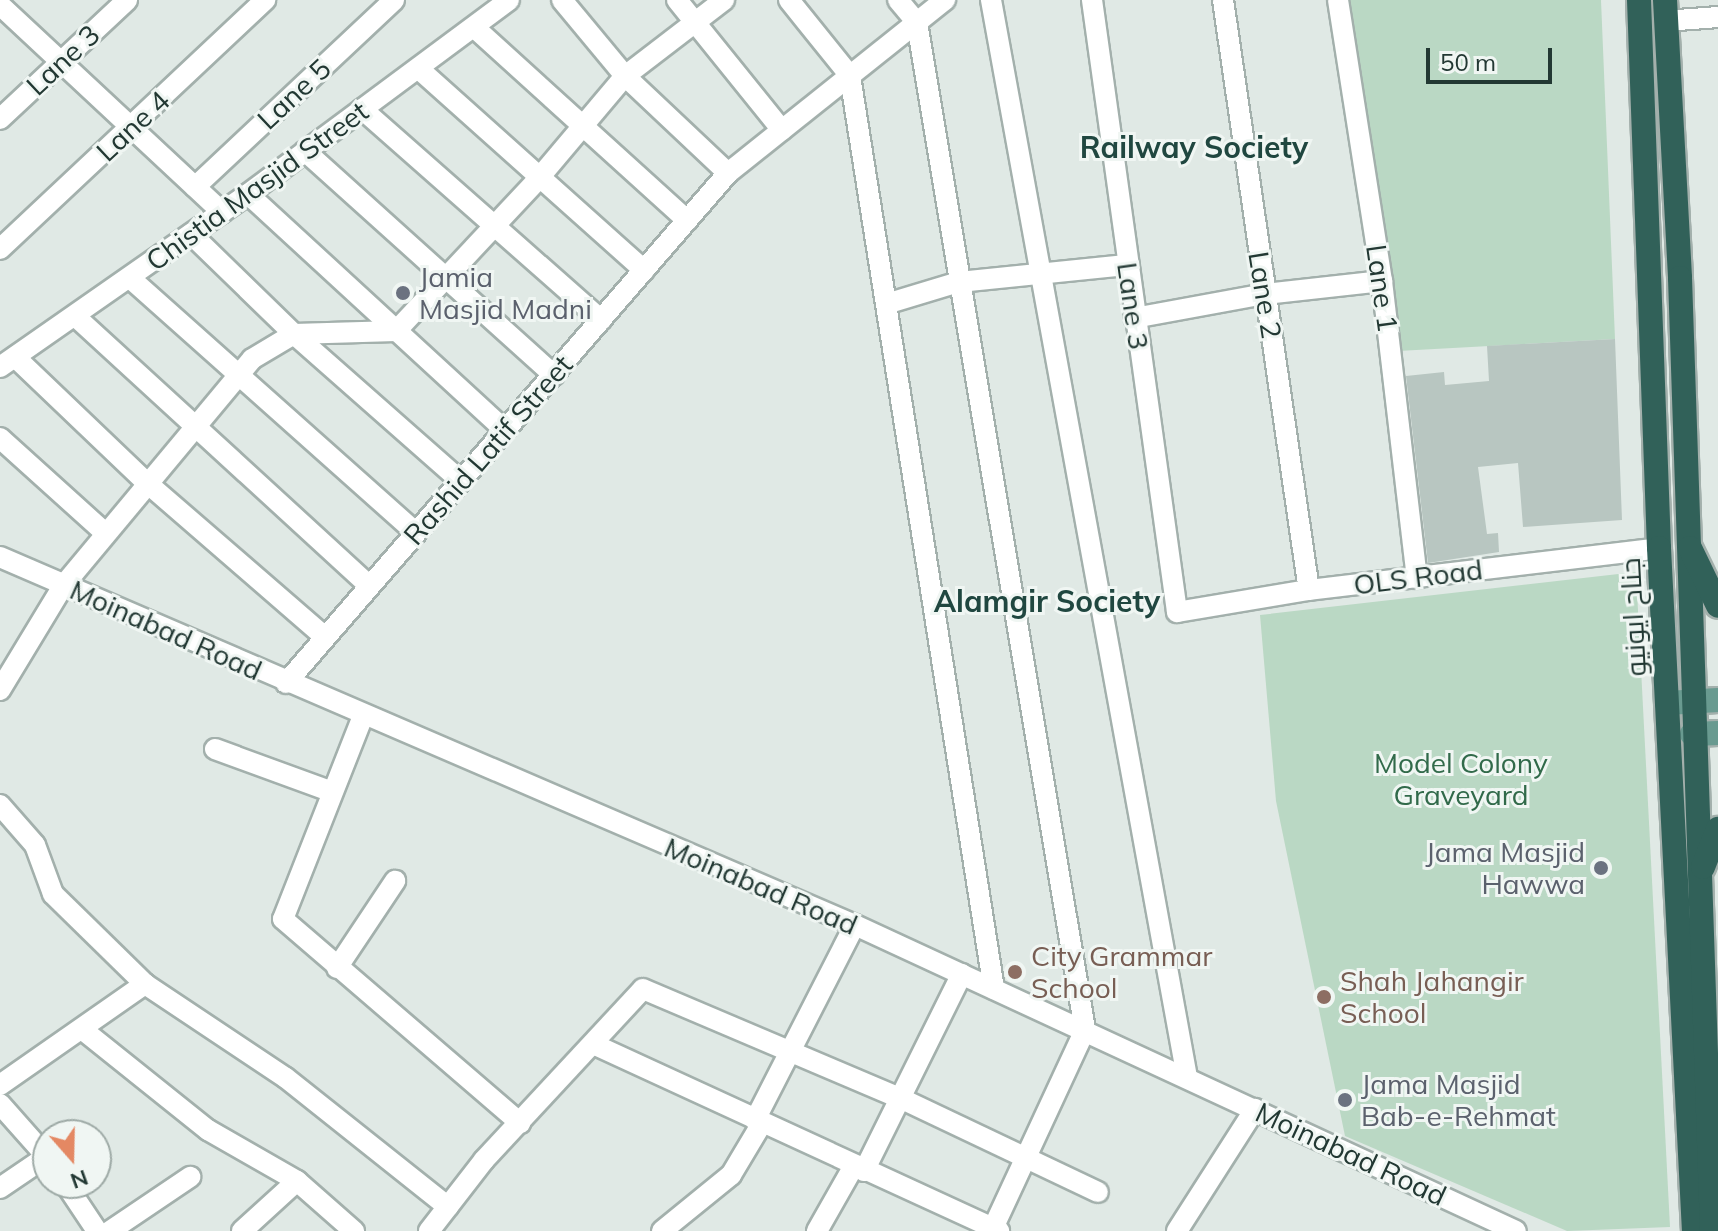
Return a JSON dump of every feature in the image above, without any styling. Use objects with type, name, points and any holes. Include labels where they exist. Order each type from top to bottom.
[{"type":"highway","name":"جناح ایونیو","points":[[1639,0],[1659,548],[1679,702],[1692,734],[1712,1231]]},
{"type":"highway","name":"جناح ایونیو","points":[[1665,11],[1680,278],[1686,539],[1679,702],[1694,1231]]},
{"type":"highway","points":[[1686,539],[1718,606]]},
{"type":"highway","points":[[1698,882],[1718,829]]},
{"type":"main road","points":[[1679,702],[1718,700]]},
{"type":"main road","points":[[1692,734],[1718,733]]},
{"type":"street","name":"Lane 3","points":[[0,119],[127,0]]},
{"type":"street","name":"Lane 4","points":[[0,249],[265,0]]},
{"type":"street","name":"Lane 5","points":[[195,187],[394,0]]},
{"type":"street","points":[[562,0],[625,76],[728,173]]},
{"type":"street","points":[[677,0],[782,130]]},
{"type":"street","points":[[0,690],[63,586],[146,482],[252,359],[294,334],[396,331],[539,178],[625,76],[724,0]]},
{"type":"street","points":[[789,0],[850,76],[994,989]]},
{"type":"street","points":[[593,1044],[996,1230],[1085,1030],[917,23],[898,0]]},
{"type":"street","name":"Rashid Latif Street","points":[[286,683],[367,584],[416,533],[728,173],[945,0]]},
{"type":"street","points":[[991,0],[1187,1077]]},
{"type":"street","name":"Lane 3","points":[[1092,0],[1126,265],[1177,612]]},
{"type":"street","name":"Lane 2","points":[[1223,0],[1309,590]]},
{"type":"street","name":"Lane 1","points":[[1338,0],[1382,281],[1417,578]]},
{"type":"street","name":"Chistia Masjid Street","points":[[8,362],[476,29],[501,2]]},
{"type":"street","points":[[0,5],[222,212]]},
{"type":"street","points":[[1665,11],[1718,17]]},
{"type":"street","points":[[476,29],[585,124],[687,220]]},
{"type":"street","points":[[419,69],[644,270]]},
{"type":"street","points":[[362,109],[601,320]]},
{"type":"street","points":[[305,151],[444,280],[554,375]]},
{"type":"street","points":[[248,194],[505,430]]},
{"type":"street","points":[[191,234],[294,334],[461,481]]},
{"type":"street","points":[[886,304],[959,282],[1126,265]]},
{"type":"street","points":[[130,278],[237,377],[416,533]]},
{"type":"street","points":[[1134,318],[1265,294],[1382,281]]},
{"type":"street","points":[[75,316],[367,584]]},
{"type":"street","points":[[8,362],[324,636]]},
{"type":"street","points":[[0,438],[105,533]]},
{"type":"street","name":"OLS Road","points":[[1177,612],[1309,590],[1659,548]]},
{"type":"street","name":"Moinabad Road","points":[[0,557],[286,683],[855,925],[1516,1231]]},
{"type":"street","points":[[363,716],[283,913],[286,924],[520,1123]]},
{"type":"street","points":[[215,749],[330,791]]},
{"type":"street","points":[[0,805],[35,845],[53,894],[145,984],[286,1078],[448,1207]]},
{"type":"street","points":[[337,968],[395,881]]},
{"type":"street","points":[[662,1231],[731,1175],[789,1051],[855,925]]},
{"type":"street","points":[[817,1231],[859,1169],[900,1098],[962,974]]},
{"type":"street","points":[[0,1085],[145,984]]},
{"type":"street","points":[[432,1230],[520,1123],[643,989],[900,1098],[1098,1192]]},
{"type":"street","points":[[83,1030],[208,1130],[297,1181],[354,1231]]},
{"type":"street","points":[[0,1104],[32,1140]]},
{"type":"street","points":[[1181,1229],[1255,1109]]},
{"type":"street","points":[[0,1188],[32,1167]]},
{"type":"street","points":[[110,1231],[190,1177]]},
{"type":"street","points":[[242,1231],[297,1181]]},
{"type":"street","points":[[76,1199],[97,1231]]},
{"type":"green space","points":[[1347,0],[1601,0],[1615,339],[1398,351]]},
{"type":"green space","name":"Model Colony Graveyard","points":[[1636,572],[1670,1227],[1567,1231],[1345,1136],[1276,801],[1260,615]]},
{"type":"building","points":[[1615,339],[1622,520],[1523,527],[1518,463],[1478,467],[1487,534],[1498,533],[1499,552],[1428,563],[1406,376],[1444,372],[1445,385],[1489,381],[1487,346]]},
{"type":"place","name":"Jamia Masjid Madni","points":[[403,293]]},
{"type":"place","name":"Jama Masjid Hawwa","points":[[1601,868]]},
{"type":"place","name":"City Grammar School","points":[[1015,972]]},
{"type":"place","name":"Shah Jahangir School","points":[[1324,997]]},
{"type":"place","name":"Jama Masjid Bab-e-Rehmat","points":[[1345,1100]]},
{"type":"district","name":"Railway Society","points":[[1194,147]]},
{"type":"district","name":"Alamgir Society","points":[[1047,601]]}]
